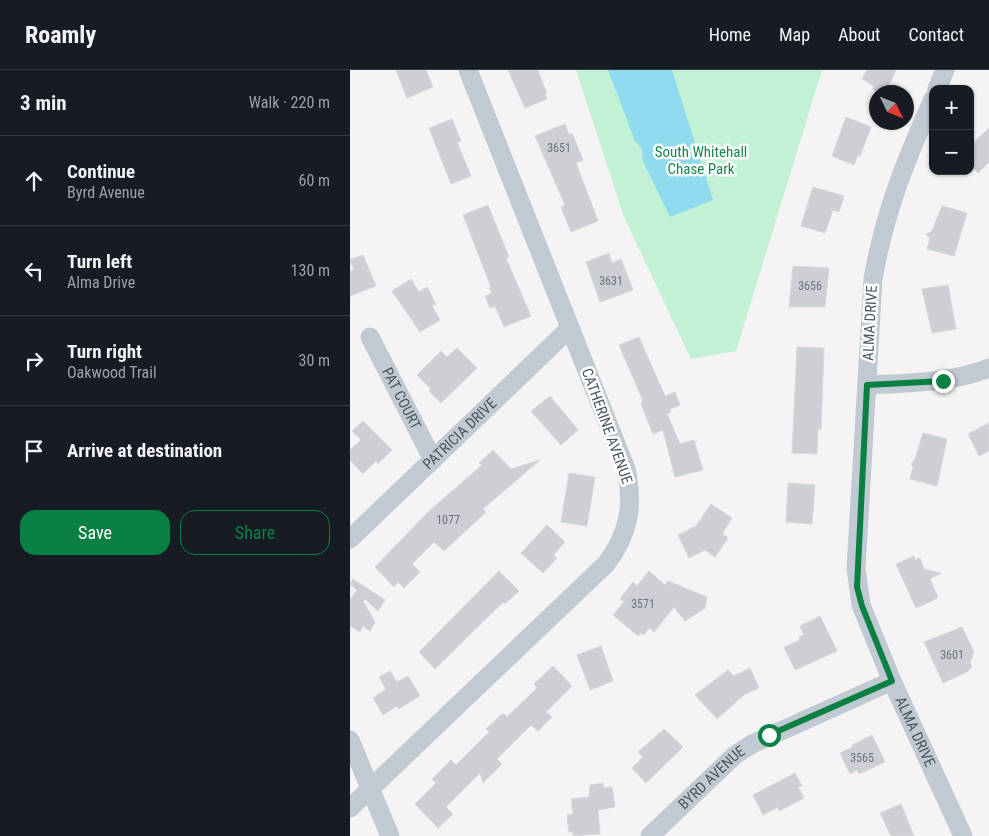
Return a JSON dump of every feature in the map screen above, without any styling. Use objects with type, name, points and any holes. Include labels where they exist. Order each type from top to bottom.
[{"type":"street","name":"CATHERINE AVENUE","points":[[350,808],[606,564],[616,551],[626,530],[631,503],[631,488],[626,468],[468,70]]},
{"type":"street","points":[[939,85],[945,70]]},
{"type":"street","name":"ALMA DRIVE","points":[[929,108],[903,166],[880,236],[873,279],[857,587],[862,606],[892,681],[963,836]]},
{"type":"street","name":"PATRICIA DRIVE","points":[[350,539],[570,328]]},
{"type":"street","name":"PAT COURT","points":[[370,337],[433,460]]},
{"type":"street","points":[[867,385],[943,381],[969,376],[989,368]]},
{"type":"street","name":"BYRD AVENUE","points":[[650,836],[736,756],[752,744],[892,681]]},
{"type":"street","points":[[350,740],[390,836]]},
{"type":"green space","name":"South Whitehall Chase Park","points":[[576,70],[822,70],[736,351],[691,359],[624,217]]},
{"type":"water","points":[[608,70],[672,70],[713,200],[670,217],[642,159],[642,149],[635,141]]},
{"type":"building","points":[[396,70],[426,70],[433,87],[407,98]]},
{"type":"building","points":[[508,70],[538,70],[547,99],[525,108]]},
{"type":"building","points":[[867,70],[896,70],[889,85],[872,85],[862,79]]},
{"type":"building","points":[[846,117],[869,126],[870,130],[860,156],[858,155],[854,165],[832,156]]},
{"type":"building","points":[[452,119],[461,141],[457,142],[471,176],[451,184],[429,128]]},
{"type":"building","points":[[565,124],[569,135],[572,133],[583,160],[576,163],[598,221],[571,232],[561,207],[565,205],[535,136]]},
{"type":"building","points":[[989,128],[989,162],[978,173],[974,169],[974,142]]},
{"type":"building","points":[[813,187],[844,196],[839,212],[833,210],[825,233],[801,226]]},
{"type":"building","points":[[488,205],[509,257],[506,258],[531,316],[504,327],[495,306],[490,308],[485,296],[492,293],[489,288],[491,287],[463,215]]},
{"type":"building","points":[[942,206],[967,213],[954,256],[927,249],[930,238],[926,234],[932,231]]},
{"type":"building","points":[[609,253],[612,263],[621,259],[633,290],[600,302],[586,262]]},
{"type":"building","points":[[363,255],[376,286],[350,296],[350,272],[354,270],[350,260]]},
{"type":"building","points":[[793,266],[829,268],[825,307],[789,307]]},
{"type":"building","points":[[411,279],[419,292],[427,287],[436,304],[432,306],[440,320],[420,332],[392,291]]},
{"type":"building","points":[[948,285],[956,329],[932,333],[922,289]]},
{"type":"building","points":[[639,337],[665,396],[675,392],[680,405],[670,409],[671,412],[667,414],[680,444],[694,440],[703,470],[675,477],[663,430],[653,434],[641,404],[643,401],[619,345]]},
{"type":"building","points":[[797,347],[824,348],[821,429],[818,429],[817,454],[792,453]]},
{"type":"building","points":[[457,348],[477,368],[441,403],[429,391],[431,389],[417,375],[441,351],[447,357]]},
{"type":"building","points":[[550,396],[578,430],[561,445],[531,411]]},
{"type":"building","points":[[363,421],[392,450],[378,464],[376,461],[363,474],[350,460],[350,450],[361,440],[352,431]]},
{"type":"building","points":[[989,423],[989,451],[979,456],[968,434]]},
{"type":"building","points":[[923,433],[947,439],[937,486],[910,479],[913,468],[911,464],[915,459]]},
{"type":"building","points":[[493,450],[511,469],[540,460],[483,509],[486,512],[444,551],[434,542],[412,564],[420,572],[404,588],[398,582],[394,587],[375,567],[429,511],[482,465],[479,463]]},
{"type":"building","points":[[569,473],[595,477],[587,526],[561,522]]},
{"type":"building","points":[[788,483],[815,485],[812,524],[786,522]]},
{"type":"building","points":[[711,504],[732,518],[722,534],[728,538],[715,557],[705,550],[689,558],[678,535],[696,526]]},
{"type":"building","points":[[547,525],[565,542],[553,555],[557,558],[543,573],[521,553]]},
{"type":"building","points":[[914,556],[915,560],[920,558],[924,569],[941,573],[930,579],[938,597],[916,608],[896,564]]},
{"type":"building","points":[[499,571],[519,591],[505,604],[503,602],[435,669],[419,652]]},
{"type":"building","points":[[649,571],[665,585],[668,581],[707,597],[705,608],[685,621],[674,607],[654,632],[649,628],[644,635],[641,633],[638,636],[613,615],[624,602],[620,599],[633,582],[637,586]]},
{"type":"building","points":[[353,579],[385,600],[378,611],[365,599],[363,601],[375,622],[370,631],[363,626],[360,632],[350,626],[350,600],[357,590],[350,584]]},
{"type":"building","points":[[820,616],[837,651],[795,670],[784,647],[800,640],[799,637],[804,635],[800,626]]},
{"type":"building","points":[[962,627],[974,652],[970,663],[972,667],[967,672],[943,683],[924,642]]},
{"type":"building","points":[[601,646],[613,681],[590,690],[577,655]]},
{"type":"building","points":[[553,666],[572,686],[546,712],[552,717],[538,731],[531,725],[497,759],[502,764],[483,783],[480,773],[446,807],[453,814],[438,828],[415,804],[436,783],[432,779],[451,760],[456,765],[489,732],[486,729],[503,713],[507,717],[537,688],[534,684]]},
{"type":"building","points":[[750,668],[759,688],[745,694],[717,719],[695,695],[728,670],[734,676]]},
{"type":"building","points":[[390,671],[397,682],[408,676],[420,696],[398,709],[397,706],[383,715],[373,698],[386,689],[379,677]]},
{"type":"building","points":[[664,729],[683,747],[646,783],[632,768],[643,757],[638,752]]},
{"type":"building","points":[[872,735],[885,762],[859,774],[857,770],[850,774],[840,753]]},
{"type":"building","points":[[795,773],[802,786],[798,787],[804,798],[779,811],[778,807],[763,815],[753,795]]},
{"type":"building","points":[[603,783],[604,788],[612,787],[615,807],[598,810],[600,834],[573,836],[573,832],[569,832],[567,815],[573,814],[571,799],[589,797],[590,785]]},
{"type":"building","points":[[901,804],[914,836],[891,836],[880,813]]},
{"type":"route","points":[[769,735],[892,681],[862,606],[857,587],[856,568],[867,385],[943,381]]}]
